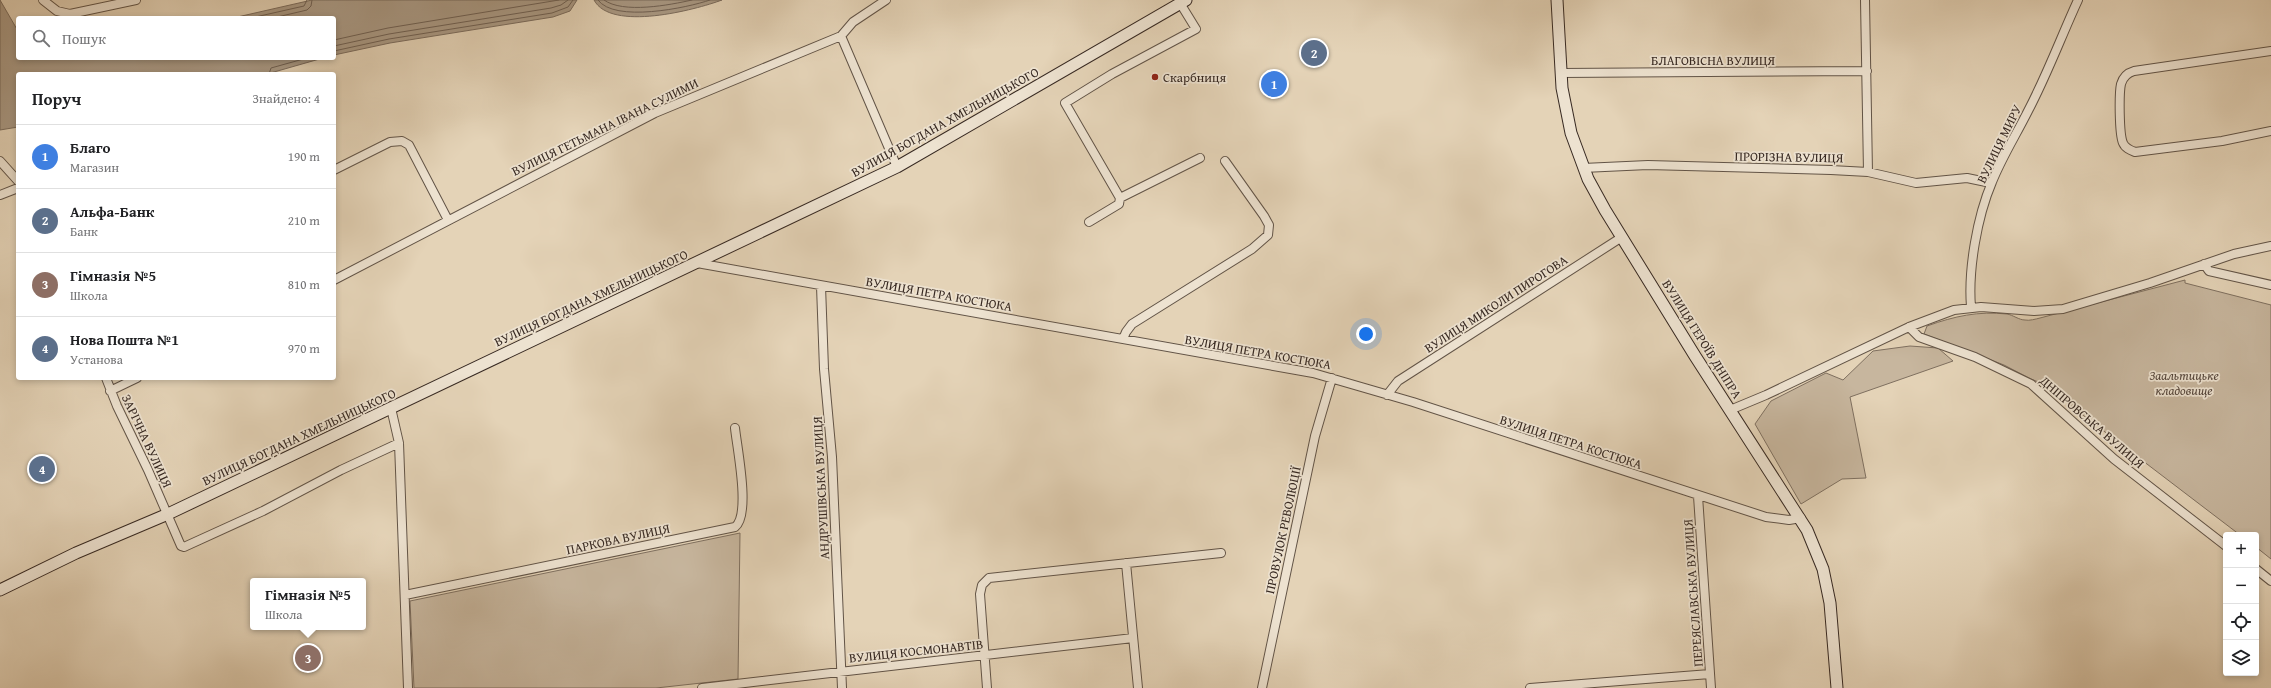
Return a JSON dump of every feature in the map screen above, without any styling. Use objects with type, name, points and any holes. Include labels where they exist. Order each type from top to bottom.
[{"type":"main road","name":"ВУЛИЦЯ ГЕРОЇВ ДНІПРА","points":[[1557,0],[1560,73],[1571,133],[1584,168],[1597,197],[1730,410],[1801,518],[1816,549],[1826,584],[1832,620],[1837,688]]},
{"type":"main road","name":"ВУЛИЦЯ БОГДАНА ХМЕЛЬНИЦЬКОГО","points":[[0,590],[76,553],[168,514],[897,167],[1183,2]]},
{"type":"street","points":[[43,0],[57,11],[70,14],[136,0]]},
{"type":"street","name":"ВУЛИЦЯ ГЕТЬМАНА ІВАНА СУЛИМИ","points":[[336,279],[655,113],[841,36],[853,22],[886,0]]},
{"type":"street","points":[[1865,0],[1868,172]]},
{"type":"street","name":"ВУЛИЦЯ МИРУ","points":[[1971,307],[1970,286],[1974,252],[1991,183],[2037,93],[2078,0]]},
{"type":"street","name":"ВУЛИЦЯ БОГДАНА ХМЕЛЬНИЦЬКОГО","points":[[1120,198],[1065,103],[1112,74],[1196,28],[1183,2]]},
{"type":"street","points":[[841,36],[897,167]]},
{"type":"street","points":[[2271,51],[2134,71],[2127,74],[2122,83],[2120,97],[2122,139],[2126,147],[2135,152],[2222,141],[2271,131]]},
{"type":"street","name":"БЛАГОВІСНА ВУЛИЦЯ","points":[[1560,73],[1867,71]]},
{"type":"street","points":[[336,169],[390,142],[402,141],[409,146],[448,220]]},
{"type":"street","points":[[1089,222],[1119,204],[1120,198],[1200,158]]},
{"type":"street","points":[[0,161],[16,179]]},
{"type":"street","points":[[1123,339],[1132,324],[1252,249],[1268,235],[1269,225],[1264,216],[1226,161]]},
{"type":"street","name":"ПРОРІЗНА ВУЛИЦЯ","points":[[1584,168],[1648,165],[1868,172],[1916,183],[1967,178],[1991,183]]},
{"type":"street","points":[[0,195],[16,189]]},
{"type":"street","name":"ВУЛИЦЯ МИКОЛИ ПИРОГОВА","points":[[1388,395],[1398,381],[1622,237]]},
{"type":"street","points":[[1730,410],[1766,396],[1909,327],[1948,312],[1971,307],[2034,311],[2063,309],[2150,283],[2234,254],[2271,246]]},
{"type":"street","name":"ВУЛИЦЯ ПЕТРА КОСТЮКА","points":[[697,263],[1284,367],[1332,378],[1766,517],[1789,520],[1801,518]]},
{"type":"street","points":[[2204,264],[2209,271],[2271,285]]},
{"type":"street","name":"АНДРУШІВСЬКА ВУЛИЦЯ","points":[[821,286],[824,369],[831,438],[841,648],[840,671],[842,688]]},
{"type":"street","name":"ДНІПРОВСЬКА ВУЛИЦЯ","points":[[1909,327],[1919,337],[1957,349],[2031,384],[2114,459],[2223,544]]},
{"type":"street","name":"ПРОВУЛОК РЕВОЛЮЦІЇ","points":[[1262,688],[1314,444],[1332,378]]},
{"type":"street","name":"ЗАРІЧНА ВУЛИЦЯ","points":[[107,380],[110,391],[168,514],[181,546],[189,546],[399,443]]},
{"type":"street","points":[[110,391],[133,380]]},
{"type":"street","points":[[391,408],[399,443],[408,688]]},
{"type":"street","name":"ПАРКОВА ВУЛИЦЯ","points":[[404,595],[736,527],[741,518],[742,498],[735,428]]},
{"type":"street","name":"ПЕРЕЯСЛАВСЬКА ВУЛИЦЯ","points":[[1698,496],[1711,688]]},
{"type":"street","points":[[986,688],[980,594],[982,585],[993,577],[1221,553]]},
{"type":"street","points":[[1126,563],[1138,688]]},
{"type":"street","points":[[2259,571],[2271,580]]},
{"type":"street","name":"ВУЛИЦЯ КОСМОНАВТІВ","points":[[702,688],[840,671],[983,657],[1133,638]]},
{"type":"street","points":[[1530,688],[1710,674]]},
{"type":"green space","name":"Заальтицьке кладовище","points":[[2185,280],[2185,283],[2271,305],[2271,559],[2259,549],[2259,532],[2236,532],[2067,403],[2058,390],[2031,379],[2004,365],[1924,334],[1927,326],[1947,319],[1967,315],[1996,313],[2007,314],[2023,320],[2032,320]]},
{"type":"green space","points":[[1910,346],[1938,348],[1953,361],[1850,397],[1866,478],[1842,479],[1801,504],[1755,424],[1771,401],[1826,373],[1843,380],[1873,351]]},
{"type":"green space","points":[[740,533],[738,679],[656,688],[414,688],[410,601]]},
{"type":"water","points":[[0,0],[16,28],[16,60],[316,60],[274,72],[16,72],[16,127],[0,130]]},
{"type":"water","points":[[312,0],[577,0],[570,11],[553,17],[390,43],[336,55],[336,16],[242,16]]},
{"type":"water","points":[[594,0],[722,0],[674,13],[635,17],[617,15],[603,10]]},
{"type":"place","name":"Альфа-Банк","points":[[1314,53]]},
{"type":"place","name":"Скарбниця","points":[[1155,77]]},
{"type":"place","name":"Благо","points":[[1274,84]]},
{"type":"place","name":"Нова Пошта №1","points":[[42,469]]},
{"type":"place","name":"Гімназія №5","points":[[308,658]]}]
